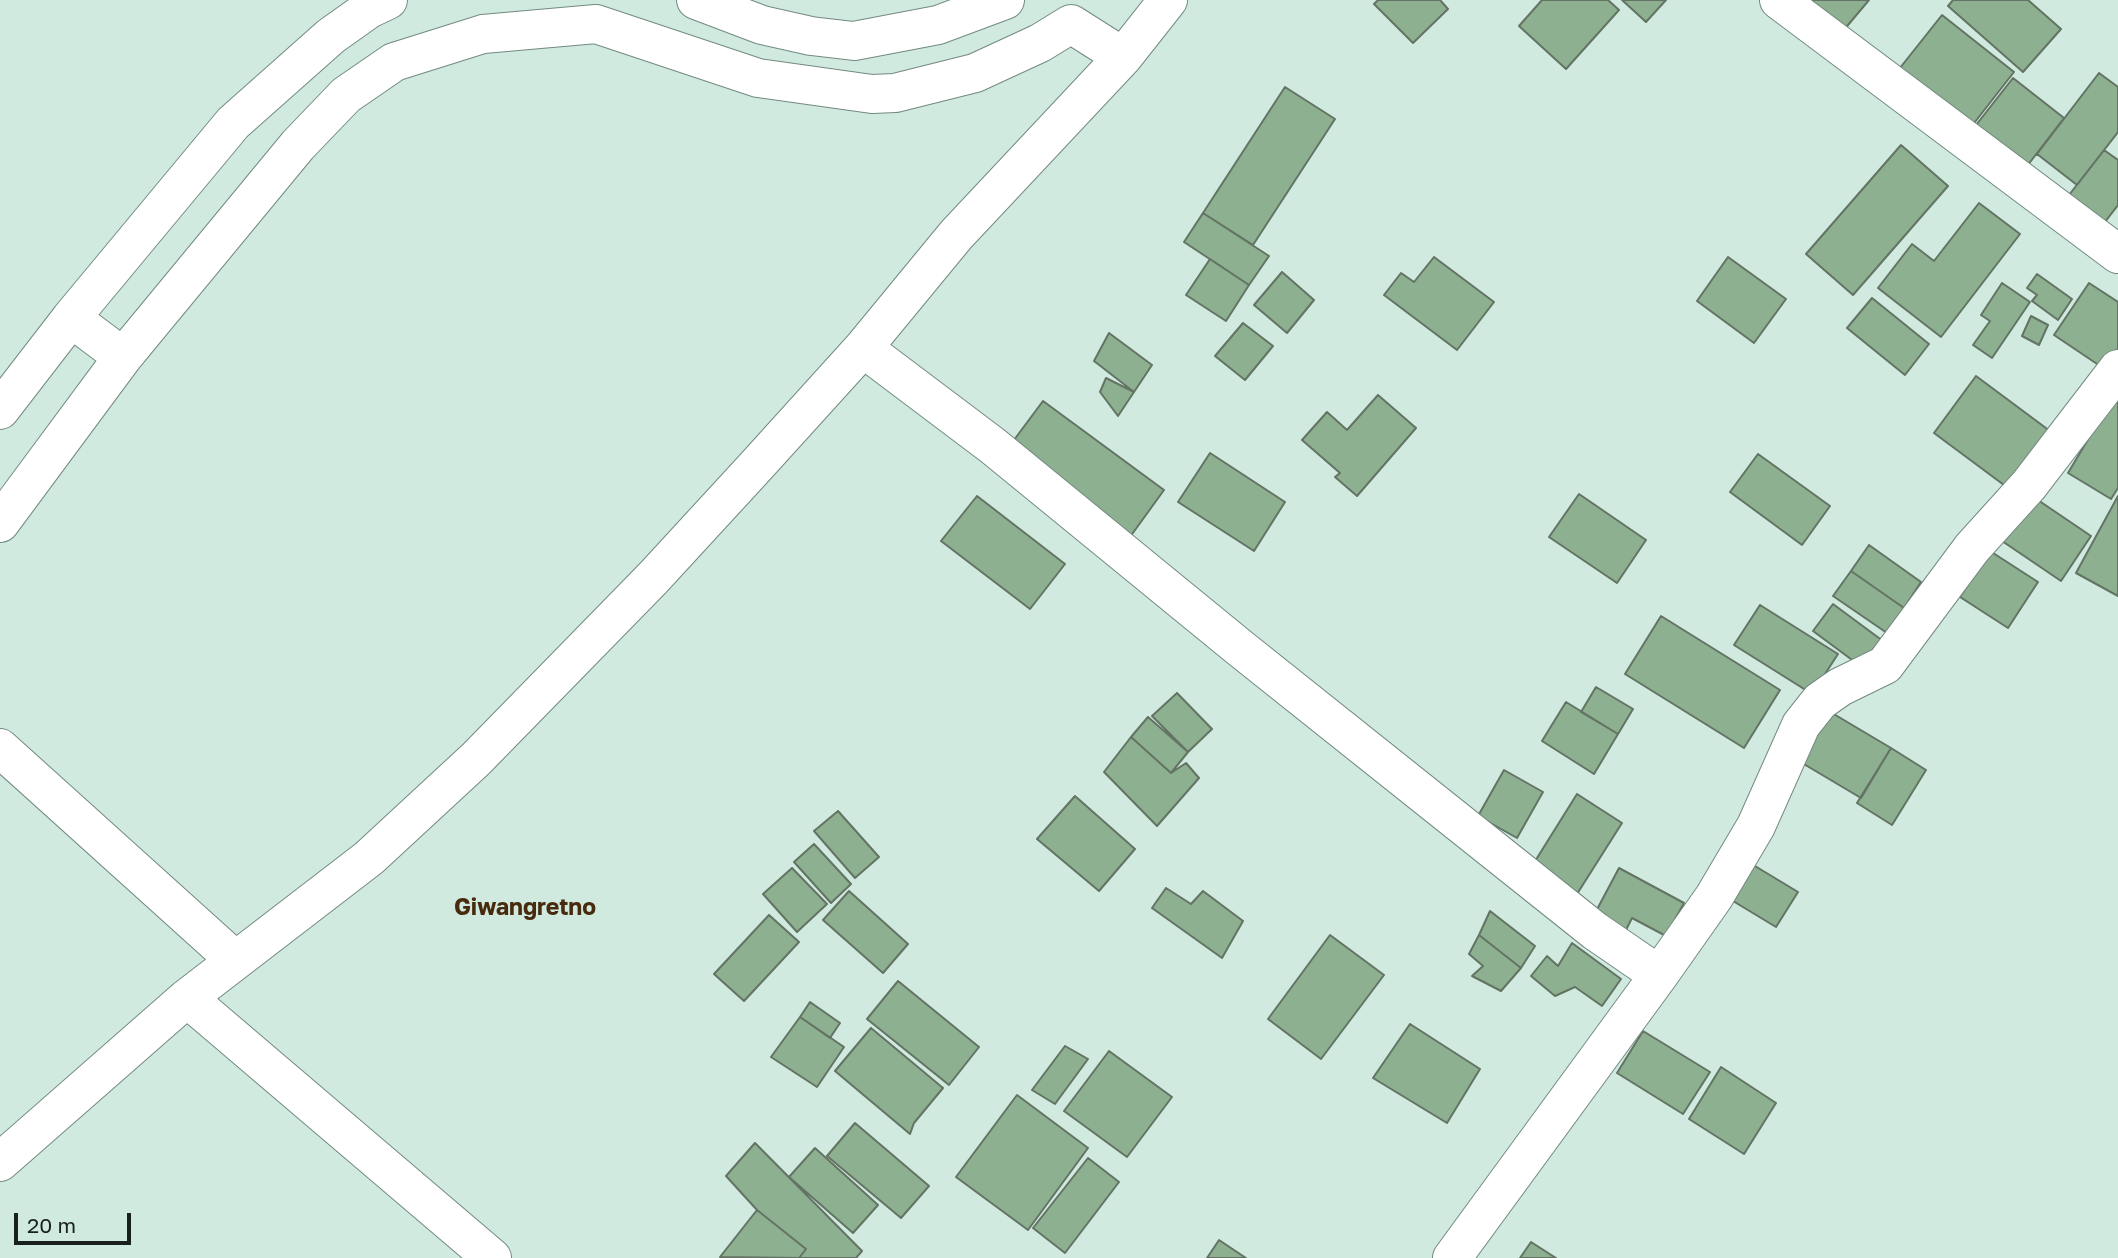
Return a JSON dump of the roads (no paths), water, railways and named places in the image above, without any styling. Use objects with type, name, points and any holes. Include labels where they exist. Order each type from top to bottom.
[{"type":"street","points":[[695,0],[762,25],[811,36],[854,41],[938,26],[1005,0]]},
{"type":"street","points":[[0,1162],[187,998],[369,858],[476,759],[653,578],[863,348],[956,235],[1123,57],[1168,0]]},
{"type":"street","points":[[1779,0],[2118,254]]},
{"type":"street","points":[[0,410],[71,318],[233,123],[331,36],[378,4],[394,62]]},
{"type":"street","points":[[0,523],[123,357],[298,145],[346,95],[394,62],[483,34],[599,12],[758,78],[872,94],[905,91],[975,73],[1040,43],[1061,12],[1123,57]]},
{"type":"street","points":[[854,41],[872,94]]},
{"type":"street","points":[[71,318],[123,357]]},
{"type":"street","points":[[863,348],[993,446],[1229,640],[1595,931],[1659,975]]},
{"type":"street","points":[[1452,1258],[1714,897],[1756,826],[1801,725],[1820,701],[1840,687],[1885,665],[1972,548],[2029,485],[2118,369]]},
{"type":"street","points":[[0,748],[235,960]]},
{"type":"street","points":[[187,998],[492,1258]]},
{"type":"district","name":"Giwangretno","points":[[525,908]]}]
